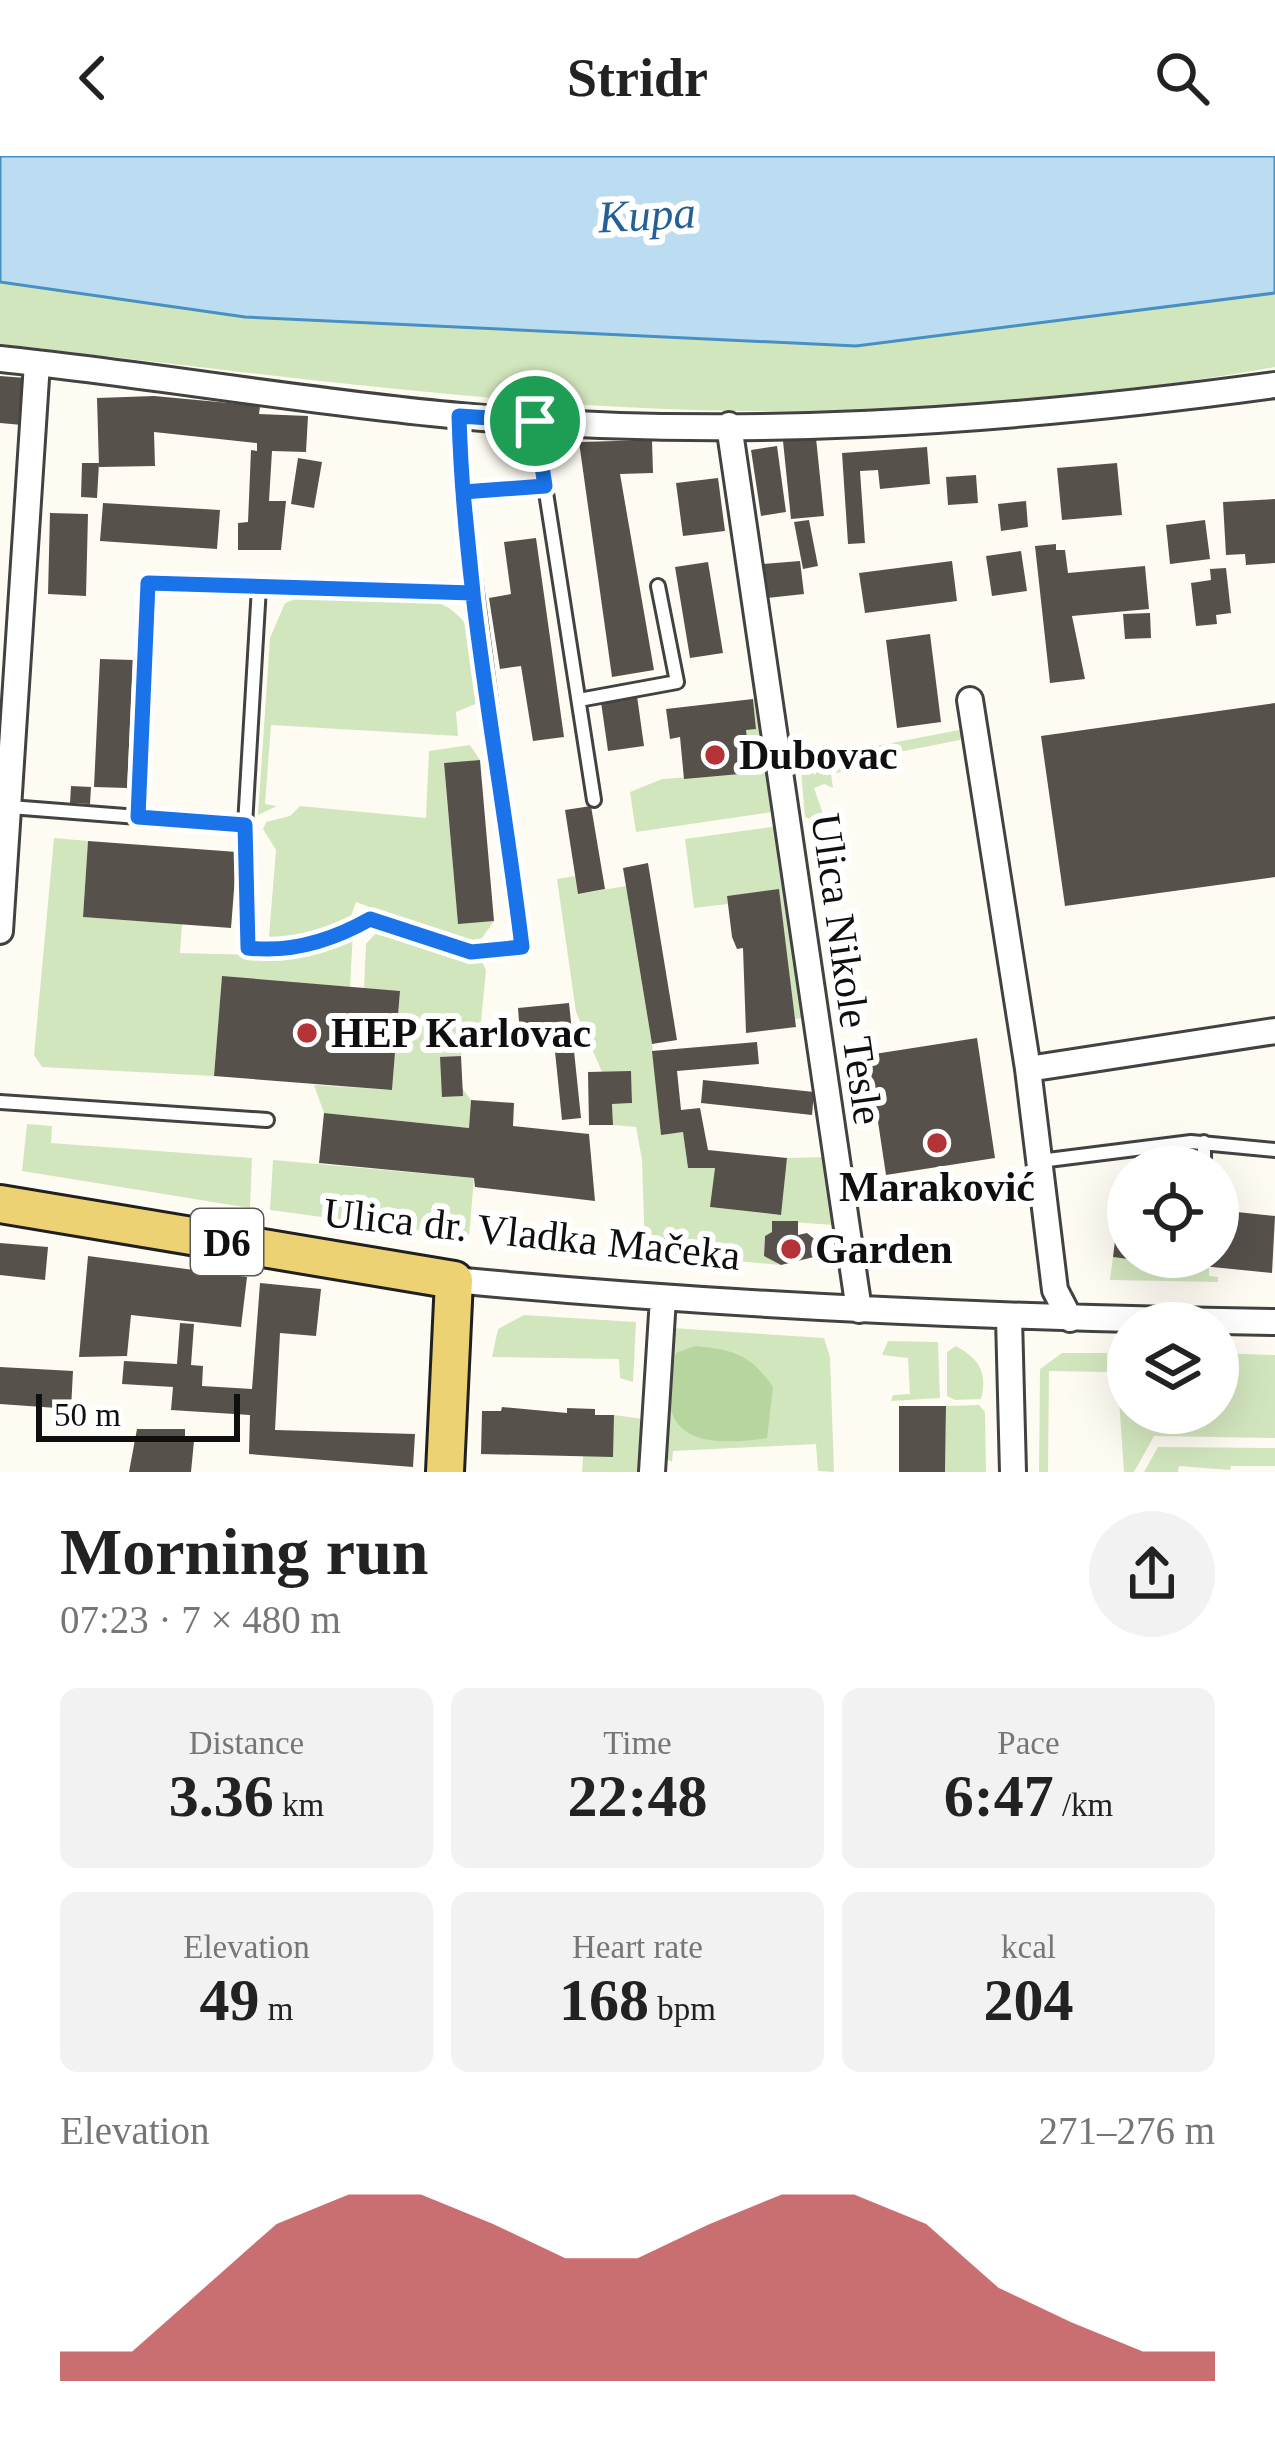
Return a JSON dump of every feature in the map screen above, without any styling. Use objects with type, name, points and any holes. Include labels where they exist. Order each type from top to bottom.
[{"type":"main road","name":"Ulica dr. Vladka Mačeka","points":[[0,1204],[454,1280]]},
{"type":"main road","points":[[445,1472],[454,1280]]},
{"type":"street","points":[[0,359],[459,416],[729,425],[941,421],[1114,407],[1275,385]]},
{"type":"street","points":[[0,931],[37,363]]},
{"type":"street","name":"Ulica Nikole Tesle","points":[[729,425],[859,1310]]},
{"type":"street","points":[[970,700],[1040,1161],[1052,1204],[1055,1290],[1070,1319]]},
{"type":"street","points":[[1028,1070],[1275,1031]]},
{"type":"street","name":"Ulica dr. Vladka Mačeka","points":[[454,1280],[663,1298],[1010,1318],[1275,1322]]},
{"type":"street","points":[[652,1472],[663,1298]]},
{"type":"street","points":[[1010,1318],[1013,1472]]},
{"type":"lane","points":[[259,587],[245,825],[248,948],[275,951],[342,934],[370,919],[471,952],[522,947],[473,593],[459,416]]},
{"type":"lane","points":[[535,421],[595,800]]},
{"type":"lane","points":[[463,492],[545,486]]},
{"type":"lane","points":[[138,817],[148,583],[473,593]]},
{"type":"lane","points":[[579,700],[677,682],[658,586]]},
{"type":"lane","points":[[10,807],[245,825]]},
{"type":"lane","points":[[0,1102],[267,1120]]},
{"type":"lane","points":[[1040,1161],[1204,1142],[1275,1150]]},
{"type":"green space","points":[[0,282],[245,317],[856,346],[1275,293],[1275,367],[1032,400],[868,410],[704,410],[545,402],[0,344]]},
{"type":"green space","points":[[315,592],[411,596],[455,613],[470,632],[479,661],[480,702],[456,712],[458,736],[271,725],[265,804],[277,806],[258,815],[270,638],[285,603]]},
{"type":"green space","points":[[759,698],[773,812],[636,832],[630,792],[662,779],[750,773],[746,730],[756,728],[753,699]]},
{"type":"green space","points":[[964,731],[960,740],[848,762],[841,772],[831,774],[833,788],[824,784],[814,788],[823,814],[815,821],[805,817],[798,755],[815,775],[820,766],[835,767],[831,760],[840,753]]},
{"type":"green space","points":[[470,745],[480,760],[444,764],[458,923],[494,921],[482,938],[466,943],[356,902],[349,922],[343,925],[275,939],[269,936],[276,850],[263,829],[266,822],[290,816],[300,806],[426,818],[429,751]]},
{"type":"green space","points":[[778,826],[804,1018],[795,1019],[779,890],[727,896],[728,904],[694,908],[685,839]]},
{"type":"green space","points":[[54,838],[88,841],[83,917],[182,924],[180,953],[260,955],[353,932],[350,987],[222,977],[214,1076],[42,1067],[34,1055]]},
{"type":"green space","points":[[575,876],[579,894],[626,886],[652,1044],[661,1134],[683,1132],[688,1168],[715,1168],[711,1207],[780,1215],[787,1158],[829,1157],[836,1225],[772,1221],[764,1255],[781,1265],[645,1253],[642,1160],[636,1127],[613,1125],[612,1104],[632,1103],[631,1072],[602,1072],[576,1012],[557,879]]},
{"type":"green space","points":[[375,934],[481,960],[486,970],[480,1032],[461,1056],[440,1058],[471,1100],[469,1128],[324,1113],[314,1085],[392,1090],[400,992],[364,988],[366,944]]},
{"type":"green space","points":[[27,1124],[52,1126],[51,1143],[252,1158],[250,1208],[22,1171]]},
{"type":"green space","points":[[273,1160],[474,1178],[469,1237],[270,1210]]},
{"type":"green space","points":[[1218,1278],[1218,1282],[1110,1280]]},
{"type":"green space","points":[[524,1315],[636,1322],[633,1382],[620,1378],[619,1359],[492,1357],[498,1329]]},
{"type":"green space","points":[[672,1328],[824,1338],[830,1357],[834,1472],[818,1471],[816,1444],[673,1451],[672,1462],[664,1458]]},
{"type":"green space","points":[[888,1341],[938,1342],[940,1398],[891,1401],[893,1395],[910,1394],[908,1358],[882,1355]]},
{"type":"green space","points":[[695,1346],[740,1356],[765,1376],[773,1387],[767,1438],[700,1438],[675,1419],[670,1381],[676,1353]]},
{"type":"green space","points":[[956,1346],[980,1367],[981,1399],[947,1396],[947,1352]]},
{"type":"green space","points":[[1062,1353],[1107,1353],[1107,1372],[1049,1371],[1048,1472],[1039,1472],[1040,1369]]},
{"type":"green space","points":[[1239,1354],[1275,1355],[1275,1438],[1154,1436],[1134,1472],[1124,1472],[1121,1434],[1239,1434]]},
{"type":"green space","points":[[979,1405],[985,1412],[986,1472],[945,1472],[946,1406]]},
{"type":"green space","points":[[614,1415],[643,1419],[642,1472],[582,1472],[583,1456]]},
{"type":"green space","points":[[1158,1447],[1275,1448],[1275,1466],[1231,1466],[1230,1470],[1179,1466],[1178,1472],[1144,1472]]},
{"type":"water","name":"Kupa","points":[[0,156],[1275,156],[1275,293],[856,346],[245,317],[0,282]]},
{"type":"building","points":[[0,376],[26,378],[22,425],[0,423]]},
{"type":"building","points":[[154,396],[260,406],[259,414],[308,416],[306,452],[272,451],[269,501],[286,501],[281,550],[238,550],[238,523],[248,522],[251,450],[257,451],[257,443],[154,432],[155,466],[99,467],[97,398]]},
{"type":"building","points":[[816,438],[824,516],[791,519],[783,441]]},
{"type":"building","points":[[652,440],[653,473],[620,474],[654,670],[612,677],[579,442]]},
{"type":"building","points":[[777,446],[786,512],[761,516],[751,450]]},
{"type":"building","points":[[927,447],[930,484],[880,489],[878,470],[860,471],[865,543],[848,544],[842,453]]},
{"type":"building","points":[[298,458],[322,462],[314,508],[291,504]]},
{"type":"building","points":[[82,463],[99,463],[97,498],[81,497]]},
{"type":"building","points":[[1117,463],[1122,515],[1062,520],[1057,468]]},
{"type":"building","points":[[976,475],[978,503],[948,505],[946,477]]},
{"type":"building","points":[[718,478],[725,531],[683,536],[676,483]]},
{"type":"building","points":[[1275,499],[1275,563],[1246,565],[1245,554],[1226,555],[1223,502]]},
{"type":"building","points":[[1026,501],[1028,527],[1001,531],[998,504]]},
{"type":"building","points":[[103,503],[220,510],[217,549],[100,541]]},
{"type":"building","points":[[50,513],[88,514],[86,596],[48,594]]},
{"type":"building","points":[[809,520],[818,566],[803,569],[794,522]]},
{"type":"building","points":[[1205,520],[1210,559],[1170,564],[1166,525]]},
{"type":"building","points":[[536,538],[564,737],[533,741],[521,666],[500,669],[489,598],[511,594],[504,542]]},
{"type":"building","points":[[1056,544],[1056,550],[1065,550],[1068,573],[1145,566],[1149,609],[1072,616],[1085,679],[1050,683],[1035,546]]},
{"type":"building","points":[[1021,551],[1027,591],[992,596],[986,556]]},
{"type":"building","points":[[800,561],[804,594],[767,598],[763,564]]},
{"type":"building","points":[[952,561],[957,601],[865,613],[859,573]]},
{"type":"building","points":[[708,562],[723,653],[690,658],[675,567]]},
{"type":"building","points":[[1226,568],[1231,613],[1216,615],[1217,624],[1196,626],[1191,583],[1211,580],[1210,569]]},
{"type":"building","points":[[1150,613],[1151,638],[1125,639],[1123,614]]},
{"type":"building","points":[[930,634],[941,722],[897,728],[886,640]]},
{"type":"building","points":[[100,659],[133,660],[127,788],[94,787]]},
{"type":"building","points":[[637,696],[644,746],[608,751],[601,702]]},
{"type":"building","points":[[753,699],[756,729],[746,730],[751,773],[684,779],[680,737],[670,739],[666,709]]},
{"type":"building","points":[[1275,703],[1275,877],[1065,906],[1041,736]]},
{"type":"building","points":[[480,760],[494,921],[458,924],[444,763]]},
{"type":"building","points":[[71,786],[91,787],[90,804],[70,803]]},
{"type":"building","points":[[591,806],[605,889],[578,894],[565,810]]},
{"type":"building","points":[[88,841],[237,852],[231,928],[83,917]]},
{"type":"building","points":[[648,863],[677,1040],[652,1044],[623,868]]},
{"type":"building","points":[[779,889],[796,1027],[746,1033],[743,948],[737,949],[732,937],[727,896]]},
{"type":"building","name":"HEP Karlovac","points":[[222,976],[400,991],[392,1090],[214,1076]]},
{"type":"building","points":[[569,1003],[581,1118],[562,1120],[553,1032],[520,1035],[518,1008]]},
{"type":"building","points":[[977,1038],[995,1158],[886,1175],[868,1055]]},
{"type":"building","points":[[757,1042],[759,1064],[677,1071],[681,1110],[700,1108],[708,1150],[787,1158],[781,1215],[710,1207],[715,1168],[688,1168],[683,1132],[661,1135],[652,1051]]},
{"type":"building","points":[[461,1056],[463,1096],[442,1097],[440,1057]]},
{"type":"building","points":[[631,1071],[632,1103],[612,1104],[613,1125],[589,1125],[588,1072]]},
{"type":"building","points":[[703,1080],[814,1092],[812,1115],[701,1103]]},
{"type":"building","points":[[471,1100],[514,1103],[513,1126],[589,1134],[595,1201],[475,1187],[474,1178],[319,1163],[324,1113],[469,1128]]},
{"type":"building","points":[[1239,1212],[1275,1216],[1272,1273],[1239,1270]]},
{"type":"building","name":"Garden","points":[[772,1221],[798,1221],[798,1235],[807,1233],[818,1242],[818,1256],[781,1265],[764,1256]]},
{"type":"building","points":[[0,1243],[48,1247],[45,1280],[0,1275]]},
{"type":"building","points":[[88,1256],[247,1277],[241,1327],[131,1315],[127,1356],[79,1357]]},
{"type":"building","points":[[260,1283],[321,1289],[316,1336],[280,1333],[275,1430],[415,1434],[413,1467],[249,1454],[250,1415],[171,1410],[173,1387],[122,1384],[124,1361],[177,1364],[180,1323],[194,1324],[191,1365],[203,1366],[202,1386],[252,1389]]},
{"type":"building","points":[[0,1367],[73,1371],[71,1409],[0,1404]]},
{"type":"building","points":[[899,1406],[946,1406],[945,1472],[899,1472]]},
{"type":"building","points":[[502,1407],[567,1413],[567,1408],[595,1409],[595,1415],[614,1415],[613,1457],[481,1454],[482,1411],[501,1411]]},
{"type":"building","points":[[137,1429],[185,1429],[185,1441],[194,1441],[191,1472],[129,1472]]},
{"type":"place","name":"Dubovac","points":[[715,755]]},
{"type":"place","name":"HEP Karlovac","points":[[307,1033]]},
{"type":"place","name":"Maraković","points":[[937,1143]]},
{"type":"place","name":"Garden","points":[[791,1249]]},
{"type":"route","points":[[535,421],[459,416],[460,457],[463,492],[473,593],[522,947],[471,952],[370,919],[342,934],[275,951],[248,948],[245,825],[138,817],[148,583],[473,593],[463,492],[545,486],[535,421]]}]
